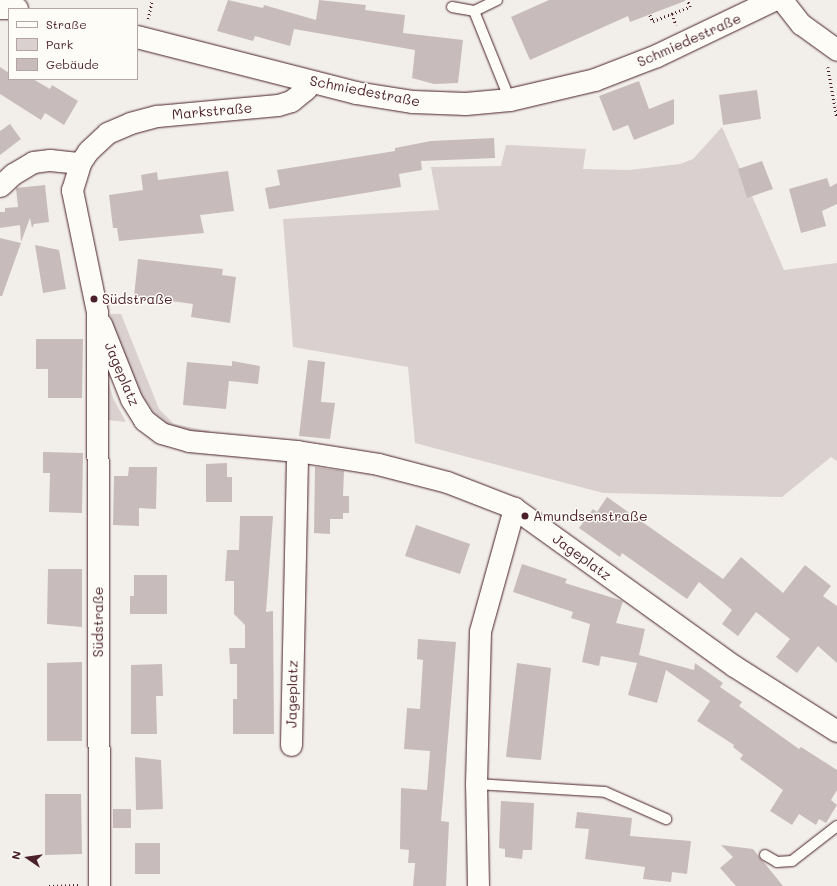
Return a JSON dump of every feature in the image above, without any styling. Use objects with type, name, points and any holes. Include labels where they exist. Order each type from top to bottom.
[{"type":"main road","name":"Schmiedestraße","points":[[138,37],[310,81],[391,99],[427,104],[510,100],[594,80],[657,56],[748,6],[774,0]]},
{"type":"street","points":[[782,0],[801,24],[832,56]]},
{"type":"street","name":"Markstraße","points":[[107,133],[157,116],[278,105],[296,97],[306,89],[310,81]]},
{"type":"street","name":"Südstraße","points":[[99,886],[97,312],[72,190],[80,163],[88,151],[107,133]]},
{"type":"street","points":[[0,186],[13,174],[32,162],[50,160],[80,163]]},
{"type":"street","name":"Jageplatz","points":[[97,312],[131,399],[144,420],[154,428],[173,437],[189,440],[297,450],[345,457],[415,473],[484,494],[514,508],[734,666],[837,730]]},
{"type":"street","name":"Jageplatz","points":[[291,745],[297,450]]},
{"type":"street","points":[[478,886],[476,784],[480,631],[514,508]]},
{"type":"lane","points":[[452,8],[474,11],[497,0]]},
{"type":"lane","points":[[474,11],[510,100]]},
{"type":"lane","points":[[476,784],[605,792],[666,818]]},
{"type":"lane","points":[[765,855],[777,862],[792,862],[837,826]]},
{"type":"path","points":[[650,15],[652,22],[690,7],[687,0]]},
{"type":"path","points":[[832,56],[837,118]]},
{"type":"path","points":[[49,886],[99,886]]},
{"type":"green space","points":[[722,127],[784,270],[837,263],[837,461],[831,457],[782,497],[603,493],[415,443],[408,367],[293,347],[283,219],[439,210],[431,167],[501,166],[506,145],[586,149],[583,169],[629,170],[680,164],[693,159]]},
{"type":"green space","points":[[110,314],[121,314],[159,409],[174,424],[209,431],[208,435],[181,431],[168,425],[155,414],[142,396],[119,347]]},
{"type":"green space","points":[[107,376],[113,398],[126,422],[108,420]]},
{"type":"building","points":[[228,0],[263,8],[264,5],[316,20],[319,0],[366,5],[365,10],[405,15],[403,33],[463,40],[458,83],[434,84],[412,78],[415,50],[294,29],[290,46],[255,36],[253,41],[217,31]]},
{"type":"building","points":[[549,0],[685,1],[630,22],[628,16],[530,60],[511,17]]},
{"type":"building","points":[[0,67],[8,72],[8,80],[35,80],[50,89],[52,85],[78,101],[64,125],[45,113],[41,120],[0,94]]},
{"type":"building","points":[[639,81],[649,109],[674,99],[674,124],[634,140],[628,125],[613,131],[599,96]]},
{"type":"building","points":[[757,90],[761,119],[723,125],[719,95]]},
{"type":"building","points":[[10,124],[21,139],[0,155],[0,131]]},
{"type":"building","points":[[494,138],[495,158],[421,161],[422,170],[399,174],[401,187],[269,209],[265,188],[280,185],[277,170],[395,151],[395,148],[431,141]]},
{"type":"building","points":[[762,161],[773,189],[747,198],[738,169]]},
{"type":"building","points":[[228,171],[234,211],[200,215],[204,233],[119,241],[117,228],[113,228],[109,195],[143,190],[141,175],[157,172],[158,180]]},
{"type":"building","points":[[827,178],[830,187],[837,183],[837,204],[822,211],[826,226],[801,233],[789,189]]},
{"type":"building","points":[[45,185],[49,222],[34,224],[32,228],[30,218],[21,242],[20,225],[0,228],[0,212],[5,212],[5,208],[18,207],[16,188]]},
{"type":"building","points":[[0,238],[21,243],[2,296],[0,296]]},
{"type":"building","points":[[35,245],[59,250],[66,289],[43,293]]},
{"type":"building","points":[[138,259],[223,269],[222,275],[236,277],[230,323],[191,317],[193,304],[134,296]]},
{"type":"building","points":[[36,339],[83,339],[82,398],[48,398],[48,369],[36,369]]},
{"type":"building","points":[[308,360],[325,362],[321,402],[335,403],[330,439],[299,436]]},
{"type":"building","points":[[232,361],[260,366],[258,384],[229,381],[226,409],[183,405],[187,362],[232,366]]},
{"type":"building","points":[[43,452],[83,453],[82,513],[49,512],[50,473],[43,473]]},
{"type":"building","points":[[227,463],[227,477],[232,477],[232,502],[206,502],[206,464]]},
{"type":"building","points":[[129,467],[157,467],[156,509],[139,508],[139,526],[113,525],[114,476],[128,476]]},
{"type":"building","points":[[315,467],[344,471],[343,496],[349,496],[349,513],[343,513],[343,519],[330,519],[330,534],[314,533]]},
{"type":"building","points":[[607,497],[723,579],[741,557],[783,593],[805,565],[831,586],[823,596],[837,606],[837,663],[818,646],[797,673],[776,657],[790,639],[756,612],[738,636],[722,624],[732,610],[699,582],[687,599],[622,553],[620,557],[579,528],[593,509],[597,512]]},
{"type":"building","points":[[240,516],[273,516],[266,612],[273,611],[274,734],[233,734],[233,699],[237,699],[237,664],[230,664],[229,648],[245,648],[245,625],[234,614],[234,581],[225,581],[227,550],[239,550]]},
{"type":"building","points":[[416,525],[470,544],[460,574],[405,556]]},
{"type":"building","points":[[522,564],[567,579],[565,583],[623,601],[616,623],[645,629],[639,655],[694,670],[695,663],[723,683],[720,687],[742,702],[739,706],[799,749],[801,747],[837,770],[837,790],[831,800],[837,805],[826,823],[819,819],[816,825],[799,814],[792,825],[770,811],[783,790],[740,759],[743,755],[733,747],[734,745],[697,721],[710,701],[666,670],[657,703],[628,695],[637,663],[601,656],[599,666],[582,662],[590,624],[571,618],[573,612],[513,592]]},
{"type":"building","points":[[48,569],[82,569],[82,627],[47,624]]},
{"type":"building","points":[[134,575],[167,575],[167,614],[130,614],[130,596],[134,596]]},
{"type":"building","points":[[418,639],[456,642],[441,821],[449,822],[446,886],[413,886],[415,863],[408,863],[409,850],[400,849],[401,788],[427,790],[430,751],[404,749],[407,708],[420,709],[423,660],[417,659]]},
{"type":"building","points":[[82,662],[82,741],[47,741],[47,663]]},
{"type":"building","points":[[517,663],[551,668],[541,760],[506,757]]},
{"type":"building","points":[[162,664],[163,696],[156,696],[157,734],[131,734],[131,665]]},
{"type":"building","points":[[135,757],[161,760],[163,809],[136,810]]},
{"type":"building","points":[[45,794],[81,794],[82,854],[45,855]]},
{"type":"building","points":[[501,801],[534,803],[532,850],[523,850],[522,859],[505,857],[505,849],[499,848]]},
{"type":"building","points":[[113,809],[131,809],[131,828],[113,828]]},
{"type":"building","points":[[577,812],[632,818],[630,836],[691,841],[687,874],[672,872],[671,882],[643,879],[645,867],[585,859],[589,829],[575,828]]},
{"type":"building","points":[[135,843],[160,843],[160,874],[135,874]]},
{"type":"building","points":[[721,845],[753,849],[783,886],[736,886],[720,868],[733,857]]},
{"type":"place","name":"Südstraße","points":[[94,299]]},
{"type":"place","name":"Amundsenstraße","points":[[525,516]]}]
